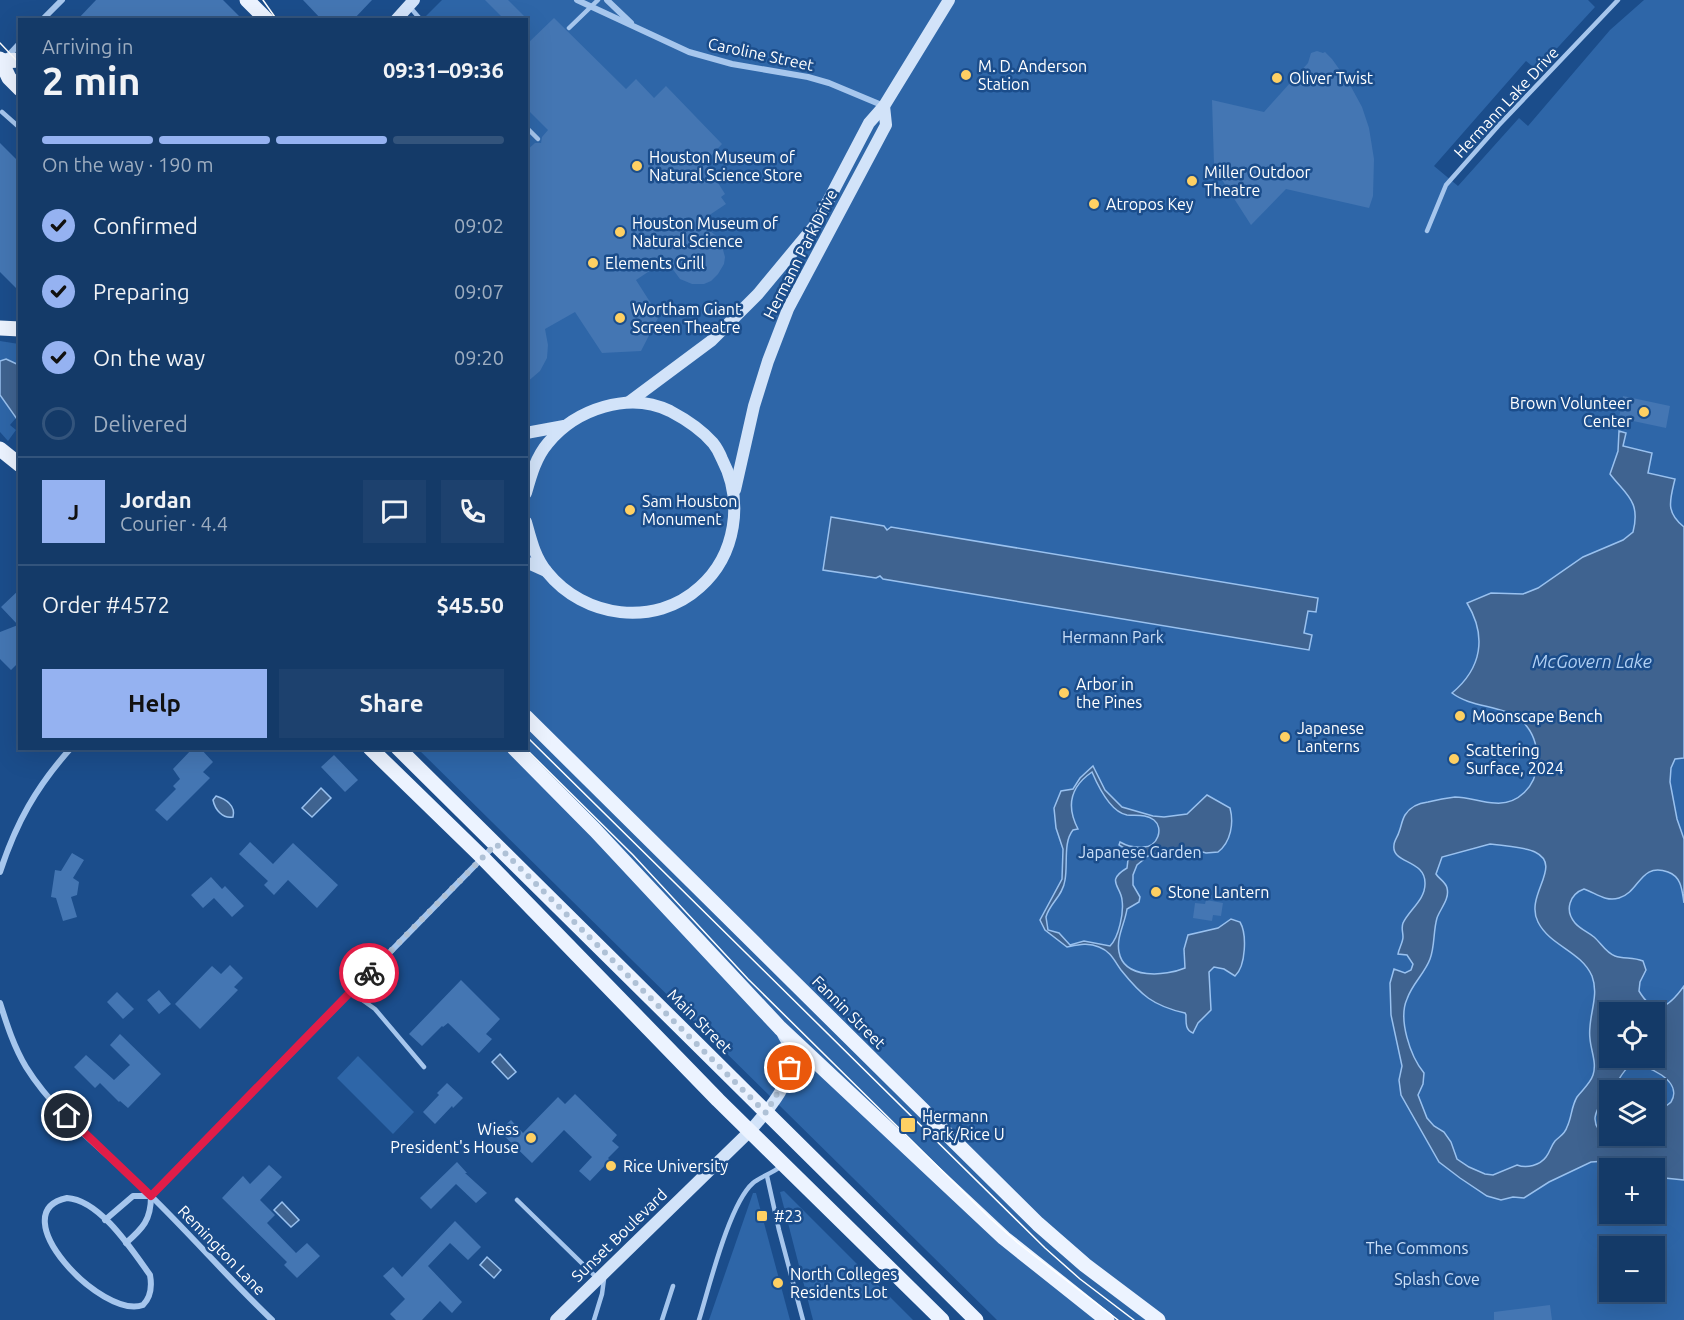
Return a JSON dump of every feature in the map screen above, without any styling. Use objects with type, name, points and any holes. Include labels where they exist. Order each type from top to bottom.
[{"type":"main road","points":[[247,0],[265,18]]},
{"type":"main road","points":[[18,60],[1,61],[9,78],[18,87]]},
{"type":"main road","points":[[0,328],[18,329]]},
{"type":"main road","points":[[0,449],[18,463]]},
{"type":"main road","name":"Fannin Street","points":[[528,719],[1038,1224],[1085,1265],[1158,1320]]},
{"type":"main road","points":[[372,750],[482,857],[750,1131],[942,1320]]},
{"type":"main road","name":"Main Street","points":[[400,750],[976,1320]]},
{"type":"main road","points":[[516,750],[595,830],[780,1028],[1004,1238],[1107,1320]]},
{"type":"street","points":[[44,18],[62,0]]},
{"type":"street","name":"Caroline Street","points":[[577,0],[700,55],[732,64],[808,77],[829,83],[884,106]]},
{"type":"street","name":"Caroline Street","points":[[608,0],[634,26]]},
{"type":"street","name":"Hermann Park Drive","points":[[630,402],[711,341],[758,294],[816,224],[868,123],[884,106],[949,0]]},
{"type":"street","points":[[398,18],[412,3]]},
{"type":"street","points":[[1,61],[18,45]]},
{"type":"street","name":"Hermann Park Drive","points":[[734,491],[754,406],[788,309],[886,125],[884,106]]},
{"type":"street","points":[[528,486],[534,466],[547,444],[564,426],[595,409],[630,402],[662,407],[691,422],[715,445],[730,474],[734,491],[733,527],[726,552],[719,565],[700,588],[674,604],[645,613],[615,613],[589,605],[565,591],[546,571],[532,547],[528,530]]},
{"type":"street","points":[[528,433],[564,426]]},
{"type":"street","points":[[528,563],[546,571]]},
{"type":"street","points":[[0,872],[11,838],[28,803],[51,770],[69,750]]},
{"type":"street","points":[[126,1243],[144,1226],[151,1210],[151,1196],[496,844]]},
{"type":"street","name":"Remington Lane","points":[[0,1003],[12,1039],[27,1067],[44,1091],[272,1320]]},
{"type":"street","name":"Sunset Boulevard","points":[[556,1320],[766,1113],[790,1068],[791,1049],[780,1028]]},
{"type":"street","points":[[105,1220],[133,1196],[151,1196]]},
{"type":"street","points":[[59,1268],[44,1234],[42,1219],[49,1206],[58,1200],[78,1198],[105,1220],[150,1275],[152,1285],[147,1300],[137,1310],[121,1313]]},
{"type":"lane","points":[[569,28],[598,0]]},
{"type":"lane","name":"Hermann Lake Drive","points":[[1427,231],[1446,185],[1499,125],[1618,0]]},
{"type":"lane","points":[[412,3],[420,18]]},
{"type":"lane","points":[[1,112],[18,126]]},
{"type":"lane","points":[[528,129],[538,139]]},
{"type":"lane","points":[[351,992],[375,1009],[424,1066]]},
{"type":"lane","points":[[699,1320],[738,1203],[753,1183],[784,1165]]},
{"type":"lane","points":[[767,1176],[803,1320]]},
{"type":"lane","points":[[518,1200],[601,1274],[602,1294],[594,1320]]},
{"type":"lane","points":[[662,1320],[674,1286]]},
{"type":"green space","name":"Hermann Park","points":[[442,0],[1588,0],[1595,7],[1537,70],[1526,61],[1434,166],[1458,186],[1519,118],[1528,126],[1610,30],[1644,0],[1684,0],[1684,1320],[997,1320],[419,750],[528,750],[528,18],[424,18]]},
{"type":"green space","points":[[0,341],[18,344],[18,364],[0,361]]},
{"type":"green space","points":[[0,395],[16,418],[10,425],[16,430],[8,441],[0,432]]},
{"type":"green space","points":[[358,1056],[414,1112],[393,1134],[337,1078]]},
{"type":"green space","points":[[784,1191],[913,1320],[813,1320],[780,1192]]},
{"type":"green space","points":[[753,1193],[756,1193],[790,1320],[709,1320]]},
{"type":"water","points":[[6,359],[18,365],[18,421],[0,395],[0,361]]},
{"type":"water","name":"McGovern Lake","points":[[1619,431],[1626,433],[1623,446],[1652,453],[1648,473],[1675,479],[1671,511],[1684,527],[1684,758],[1675,759],[1671,768],[1670,782],[1677,819],[1684,839],[1684,903],[1681,885],[1676,877],[1659,870],[1646,874],[1632,890],[1619,898],[1605,898],[1584,889],[1579,891],[1572,899],[1569,908],[1575,923],[1594,937],[1609,953],[1618,957],[1643,961],[1646,970],[1640,982],[1639,991],[1648,1002],[1599,1002],[1599,1068],[1628,1068],[1618,1080],[1599,1080],[1599,1107],[1595,1120],[1599,1129],[1599,1146],[1665,1146],[1665,1106],[1671,1102],[1674,1094],[1672,1087],[1662,1075],[1648,1068],[1665,1068],[1665,1005],[1684,986],[1684,1180],[1665,1178],[1665,1158],[1599,1158],[1599,1161],[1591,1162],[1549,1182],[1524,1198],[1513,1197],[1501,1200],[1487,1196],[1439,1162],[1401,1095],[1399,1080],[1402,1066],[1391,1015],[1390,983],[1394,969],[1405,973],[1411,970],[1413,964],[1407,955],[1398,954],[1403,939],[1402,925],[1422,895],[1425,884],[1420,870],[1398,856],[1394,843],[1405,815],[1418,804],[1455,797],[1503,803],[1518,797],[1529,787],[1536,772],[1537,758],[1536,747],[1527,726],[1506,712],[1469,702],[1452,693],[1470,673],[1478,651],[1477,627],[1467,603],[1491,593],[1523,594],[1538,588],[1583,557],[1623,540],[1633,532],[1635,513],[1633,506],[1626,493],[1610,474],[1618,451]],"holes":[[[1490,844],[1535,852],[1543,858],[1546,865],[1545,873],[1535,912],[1538,922],[1550,937],[1581,960],[1592,976],[1595,992],[1590,1031],[1594,1070],[1590,1081],[1575,1101],[1564,1133],[1555,1141],[1543,1160],[1533,1166],[1517,1165],[1493,1175],[1469,1167],[1457,1159],[1451,1142],[1444,1132],[1427,1118],[1418,1095],[1423,1084],[1424,1073],[1410,1047],[1404,1017],[1409,994],[1430,959],[1437,918],[1448,892],[1444,882],[1436,874],[1442,857]]]},
{"type":"water","points":[[831,517],[884,526],[887,530],[891,527],[1318,598],[1316,612],[1308,611],[1304,633],[1312,635],[1309,650],[883,579],[880,576],[876,578],[823,570]]},
{"type":"water","points":[[1093,766],[1105,790],[1122,807],[1153,816],[1187,814],[1207,795],[1230,808],[1232,820],[1229,838],[1218,852],[1206,853],[1193,849],[1178,857],[1160,853],[1148,856],[1137,865],[1133,875],[1133,885],[1140,897],[1139,902],[1127,909],[1118,947],[1122,961],[1137,971],[1157,974],[1177,971],[1185,968],[1184,949],[1188,935],[1218,928],[1231,919],[1240,922],[1244,942],[1239,971],[1235,976],[1224,969],[1214,967],[1209,972],[1211,1010],[1198,1023],[1193,1033],[1187,1028],[1185,1013],[1164,1007],[1148,998],[1128,979],[1106,951],[1083,944],[1067,947],[1045,930],[1040,920],[1062,879],[1063,849],[1056,828],[1054,808],[1061,791],[1073,789],[1080,778]],"holes":[[[1092,772],[1105,798],[1115,809],[1127,815],[1151,818],[1159,828],[1156,841],[1148,846],[1134,847],[1120,842],[1119,845],[1129,851],[1127,868],[1115,880],[1121,895],[1122,911],[1118,931],[1110,946],[1084,941],[1070,945],[1059,933],[1048,930],[1046,917],[1064,886],[1068,841],[1073,830],[1078,829],[1072,812],[1072,798],[1079,784]]]},
{"type":"water","points":[[321,788],[331,798],[312,817],[302,808]]},
{"type":"water","points":[[216,796],[229,804],[234,813],[233,817],[226,817],[218,810],[213,800]]},
{"type":"water","points":[[500,1054],[516,1072],[508,1079],[492,1062]]},
{"type":"water","points":[[282,1202],[299,1220],[291,1227],[274,1210]]},
{"type":"water","points":[[487,1257],[501,1270],[494,1278],[480,1265]]},
{"type":"building","points":[[96,0],[223,0],[241,18],[79,18]]},
{"type":"building","points":[[303,0],[372,0],[355,18],[320,18]]},
{"type":"building","points":[[485,0],[508,0],[526,18],[503,18]]},
{"type":"building","name":"Houston Museum of Natural Science","points":[[554,18],[626,89],[636,79],[654,98],[666,86],[722,144],[705,162],[725,194],[721,197],[726,204],[699,222],[720,239],[725,257],[724,264],[711,281],[704,284],[692,284],[680,279],[666,260],[636,280],[659,316],[641,351],[602,353],[575,312],[545,329],[548,345],[547,358],[540,371],[528,381],[528,149],[535,143],[541,143],[542,137],[548,130],[528,110],[528,43]]},
{"type":"building","points":[[1325,52],[1332,59],[1349,83],[1362,107],[1369,128],[1374,159],[1373,196],[1369,208],[1286,189],[1251,225],[1217,172],[1210,170],[1214,164],[1212,100],[1264,112],[1308,63],[1311,53]]},
{"type":"building","points":[[0,143],[18,161],[18,290],[0,272]]},
{"type":"building","name":"Brown Volunteer Center","points":[[1623,396],[1670,406],[1666,428],[1619,418]]},
{"type":"building","points":[[18,591],[18,625],[1,607]]},
{"type":"building","points":[[18,625],[18,663],[11,670],[0,659],[0,632]]},
{"type":"building","points":[[191,750],[202,750],[213,762],[203,772],[210,778],[167,821],[155,810],[176,789],[173,786],[180,779],[173,769]]},
{"type":"building","points":[[334,755],[358,780],[345,792],[321,767]]},
{"type":"building","points":[[250,842],[273,864],[293,843],[338,885],[317,908],[288,880],[274,895],[264,885],[268,881],[239,854]]},
{"type":"building","points":[[72,853],[84,860],[73,878],[79,882],[77,895],[71,897],[77,917],[63,921],[56,898],[51,897],[55,870],[61,871]]},
{"type":"building","points":[[211,877],[222,889],[225,886],[244,906],[232,917],[214,898],[203,908],[191,895]]},
{"type":"building","points":[[1206,900],[1223,903],[1221,916],[1213,915],[1212,921],[1193,918],[1195,903],[1205,904]]},
{"type":"building","points":[[230,965],[243,978],[234,987],[238,990],[200,1029],[175,1004],[212,966],[221,974]]},
{"type":"building","points":[[461,980],[500,1019],[486,1034],[492,1039],[479,1053],[448,1023],[422,1046],[409,1034]]},
{"type":"building","points":[[159,990],[171,1004],[159,1014],[147,1000]]},
{"type":"building","points":[[117,992],[134,1009],[123,1019],[107,1002]]},
{"type":"building","points":[[120,1034],[161,1074],[128,1108],[100,1083],[95,1088],[74,1067],[86,1055],[114,1080],[130,1065],[110,1045]]},
{"type":"building","points":[[447,1083],[463,1098],[435,1124],[423,1112]]},
{"type":"building","name":"Wiess President's House","points":[[575,1094],[617,1135],[612,1141],[619,1147],[590,1181],[579,1171],[592,1157],[564,1130],[532,1163],[499,1131],[511,1120],[523,1133],[558,1097],[565,1104]]},
{"type":"building","points":[[457,1162],[467,1173],[465,1173],[487,1193],[476,1203],[456,1184],[431,1209],[420,1198]]},
{"type":"building","points":[[269,1165],[282,1177],[260,1200],[275,1215],[267,1223],[296,1253],[307,1243],[320,1256],[297,1278],[284,1265],[287,1262],[222,1198],[243,1176],[250,1184]]},
{"type":"building","points":[[455,1221],[481,1247],[468,1260],[450,1243],[428,1266],[462,1302],[452,1313],[440,1301],[422,1320],[396,1320],[390,1314],[405,1299],[383,1276],[393,1267],[402,1277]]},
{"type":"building","points":[[1550,1305],[1552,1320],[1494,1320],[1494,1312]]},
{"type":"tram line","points":[[263,0],[276,18]]},
{"type":"tram line","points":[[0,43],[18,62]]},
{"type":"tram line","points":[[528,738],[1045,1248],[1080,1279],[1134,1320]]},
{"type":"tram line","points":[[527,750],[633,855],[748,979],[991,1219],[1018,1243],[1118,1320]]},
{"type":"way so far","points":[[369,973],[496,844],[766,1113],[790,1068]]},
{"type":"place","name":"M. D. Anderson Station","points":[[966,75]]},
{"type":"place","name":"Oliver Twist","points":[[1277,78]]},
{"type":"place","name":"Houston Museum of Natural Science Store","points":[[637,166]]},
{"type":"place","name":"Miller Outdoor Theatre","points":[[1192,181]]},
{"type":"place","name":"Atropos Key","points":[[1094,204]]},
{"type":"place","name":"Houston Museum of Natural Science","points":[[620,232]]},
{"type":"place","name":"Elements Grill","points":[[593,263]]},
{"type":"place","name":"Wortham Giant Screen Theatre","points":[[620,318]]},
{"type":"place","name":"Brown Volunteer Center","points":[[1644,412]]},
{"type":"place","name":"Sam Houston Monument","points":[[630,510]]},
{"type":"place","name":"Arbor in the Pines","points":[[1064,693]]},
{"type":"place","name":"Moonscape Bench","points":[[1460,716]]},
{"type":"place","name":"Japanese Lanterns","points":[[1285,737]]},
{"type":"place","name":"Scattering Surface, 2024","points":[[1454,759]]},
{"type":"place","name":"Stone Lantern","points":[[1156,892]]},
{"type":"place","name":"Hermann Park/Rice U","points":[[908,1125]]},
{"type":"place","name":"Wiess President's House","points":[[531,1138]]},
{"type":"place","name":"Rice University","points":[[611,1166]]},
{"type":"place","name":"#23","points":[[762,1216]]},
{"type":"place","name":"North Colleges Residents Lot","points":[[778,1283]]},
{"type":"route","points":[[67,1116],[151,1196],[369,973]]},
{"type":"park label","name":"Japanese Garden","points":[[1140,852]]},
{"type":"park label","name":"The Commons","points":[[1417,1248]]},
{"type":"park label","name":"Splash Cove","points":[[1437,1279]]}]
